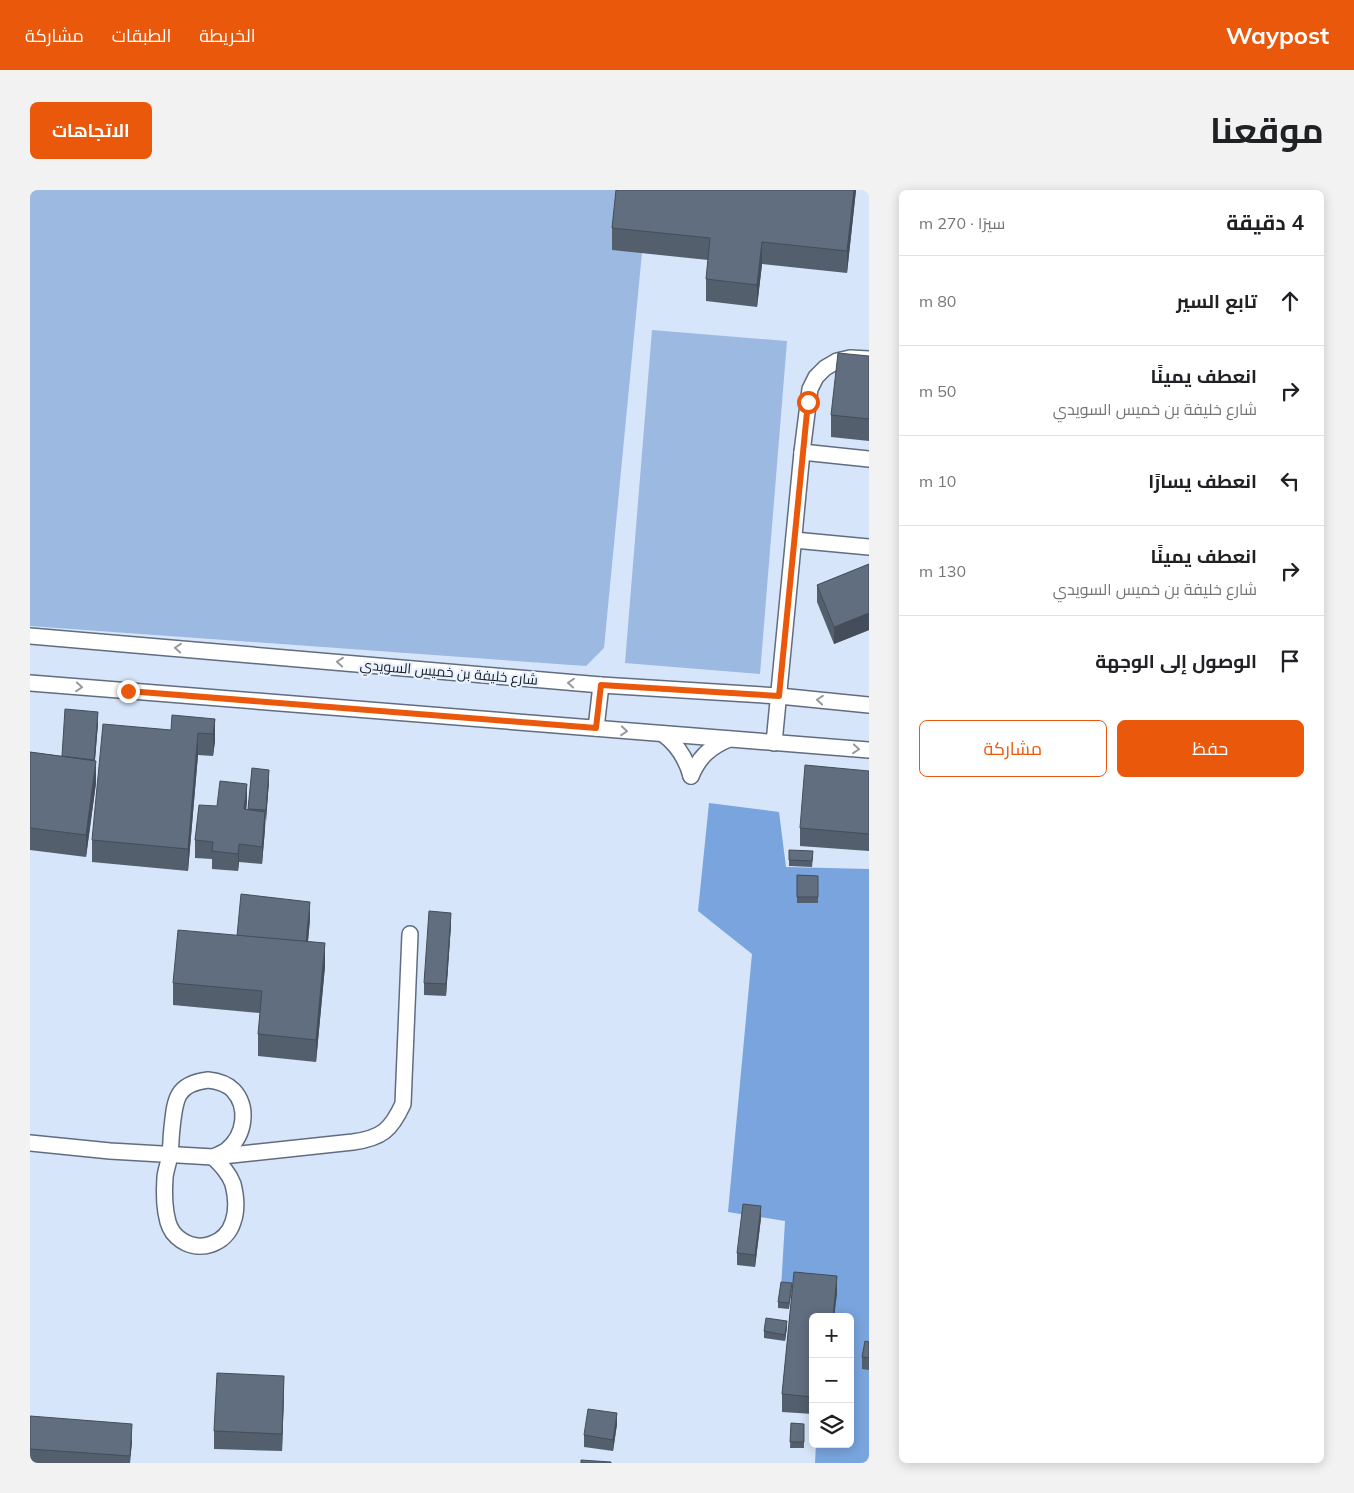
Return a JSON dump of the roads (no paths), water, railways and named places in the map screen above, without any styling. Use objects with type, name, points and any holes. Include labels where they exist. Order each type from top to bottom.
[{"type":"lane","points":[[774,743],[802,452],[810,389],[816,377],[837,361],[850,358],[869,359]]},
{"type":"lane","points":[[802,452],[869,459]]},
{"type":"lane","points":[[794,540],[869,547]]},
{"type":"lane","name":"شارع خليفة بن خميس السويدي","points":[[30,636],[601,685],[779,696],[869,705]]},
{"type":"lane","points":[[30,684],[869,750]]},
{"type":"lane","points":[[596,728],[601,685]]},
{"type":"lane","points":[[664,734],[684,757],[691,776],[695,766],[705,753],[719,743],[729,739]]},
{"type":"lane","points":[[30,1142],[110,1151],[213,1157],[306,1148],[370,1139],[384,1132],[396,1119],[403,1104],[410,934]]},
{"type":"lane","points":[[208,1080],[221,1082],[232,1090],[240,1100],[244,1114],[242,1128],[236,1140],[226,1151],[213,1157],[225,1169],[232,1184],[236,1200],[233,1222],[226,1234],[215,1243],[201,1247],[187,1244],[176,1236],[168,1224],[165,1177],[177,1099],[182,1088],[194,1082],[208,1080]]}]
